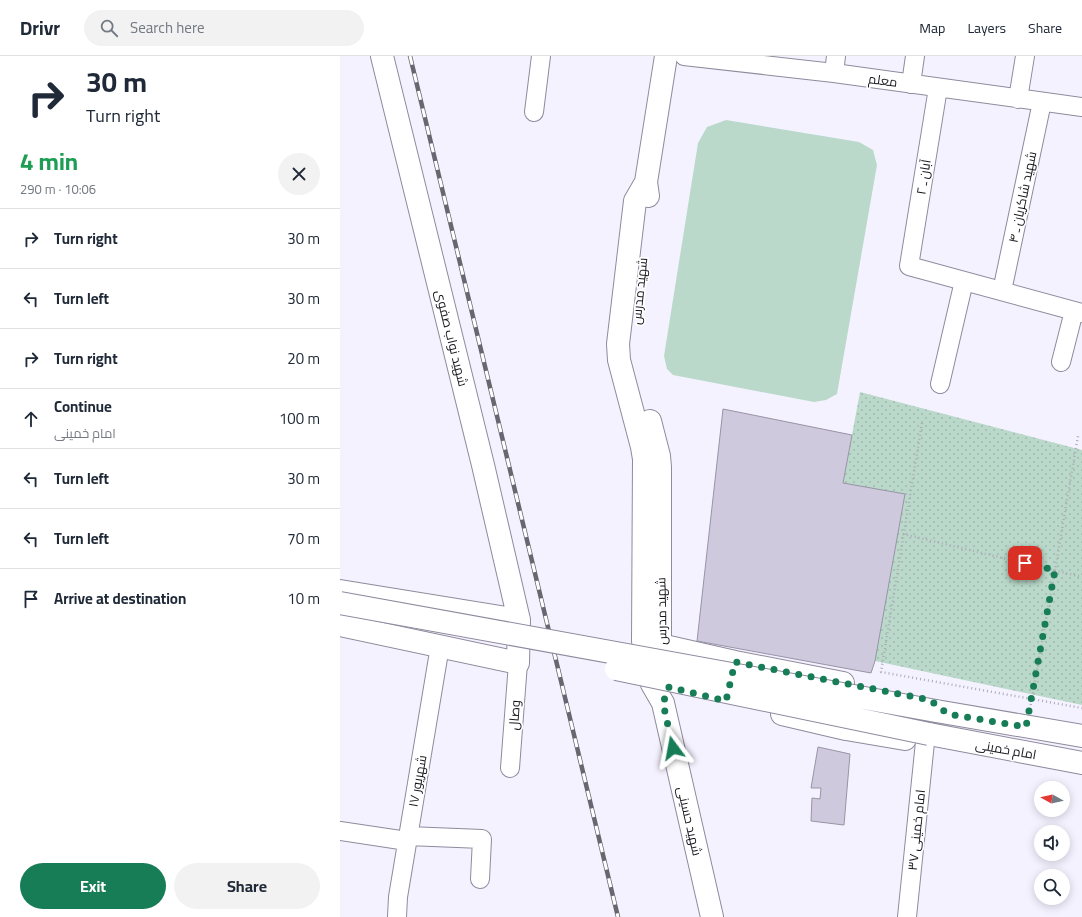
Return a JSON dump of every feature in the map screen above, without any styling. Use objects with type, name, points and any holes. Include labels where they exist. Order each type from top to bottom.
[{"type":"street","name":"شهید نواب صفوی","points":[[382,56],[483,465],[519,620],[518,662]]},
{"type":"street","points":[[534,112],[541,56]]},
{"type":"street","name":"شهید مدرس","points":[[661,691],[652,643],[644,459],[619,360],[618,344],[635,201],[646,182],[666,56]]},
{"type":"street","name":"معلم","points":[[684,56],[835,65],[910,84],[1082,107]]},
{"type":"street","points":[[910,84],[915,56]]},
{"type":"street","points":[[1018,99],[1025,56]]},
{"type":"street","name":"آبان ـ ۲","points":[[938,88],[909,266],[964,281]]},
{"type":"street","name":"شهید شاکریان ـ ۴","points":[[1002,291],[1042,102]]},
{"type":"street","points":[[940,384],[964,281],[1078,312],[1061,362]]},
{"type":"street","points":[[340,591],[519,620]]},
{"type":"street","points":[[361,629],[369,595]]},
{"type":"street","points":[[400,637],[407,602]]},
{"type":"street","name":"امام خمینی","points":[[340,603],[1082,736]]},
{"type":"street","points":[[340,615],[662,678],[933,738]]},
{"type":"street","points":[[340,625],[518,662]]},
{"type":"street","points":[[652,643],[726,660],[930,700],[942,712]]},
{"type":"street","name":"۱۷ شهریور","points":[[397,917],[398,897],[440,646]]},
{"type":"street","points":[[717,699],[726,660]]},
{"type":"street","name":"وصال","points":[[510,768],[518,662]]},
{"type":"street","points":[[661,691],[717,699],[846,729],[933,738]]},
{"type":"street","name":"شهید حسینی","points":[[661,691],[712,917]]},
{"type":"street","name":"امام خمینی","points":[[933,738],[1082,763]]},
{"type":"street","name":"امام خمینی ۳۷","points":[[907,917],[933,738]]},
{"type":"street","points":[[340,831],[408,838],[482,839],[480,879]]},
{"type":"path","points":[[922,423],[881,672],[1082,708]]},
{"type":"path","points":[[1026,727],[1078,436]]},
{"type":"path","points":[[903,534],[1082,577]]},
{"type":"green space","points":[[726,120],[859,142],[873,150],[877,165],[837,394],[826,400],[814,402],[673,375],[667,369],[664,356],[698,143],[707,127]]},
{"type":"green space","points":[[860,392],[1082,450],[1082,705],[875,661],[843,483]]},
{"type":"building","points":[[723,409],[852,435],[843,483],[905,494],[875,661],[871,673],[697,641]]},
{"type":"building","points":[[818,747],[850,754],[844,825],[811,821],[812,798],[820,799],[821,788],[811,788]]},
{"type":"railway","points":[[410,56],[618,917]]},
{"type":"route","points":[[673,748],[663,703],[669,687],[726,701],[735,662],[930,700],[948,714],[1026,727],[1055,570],[1025,563]]}]
